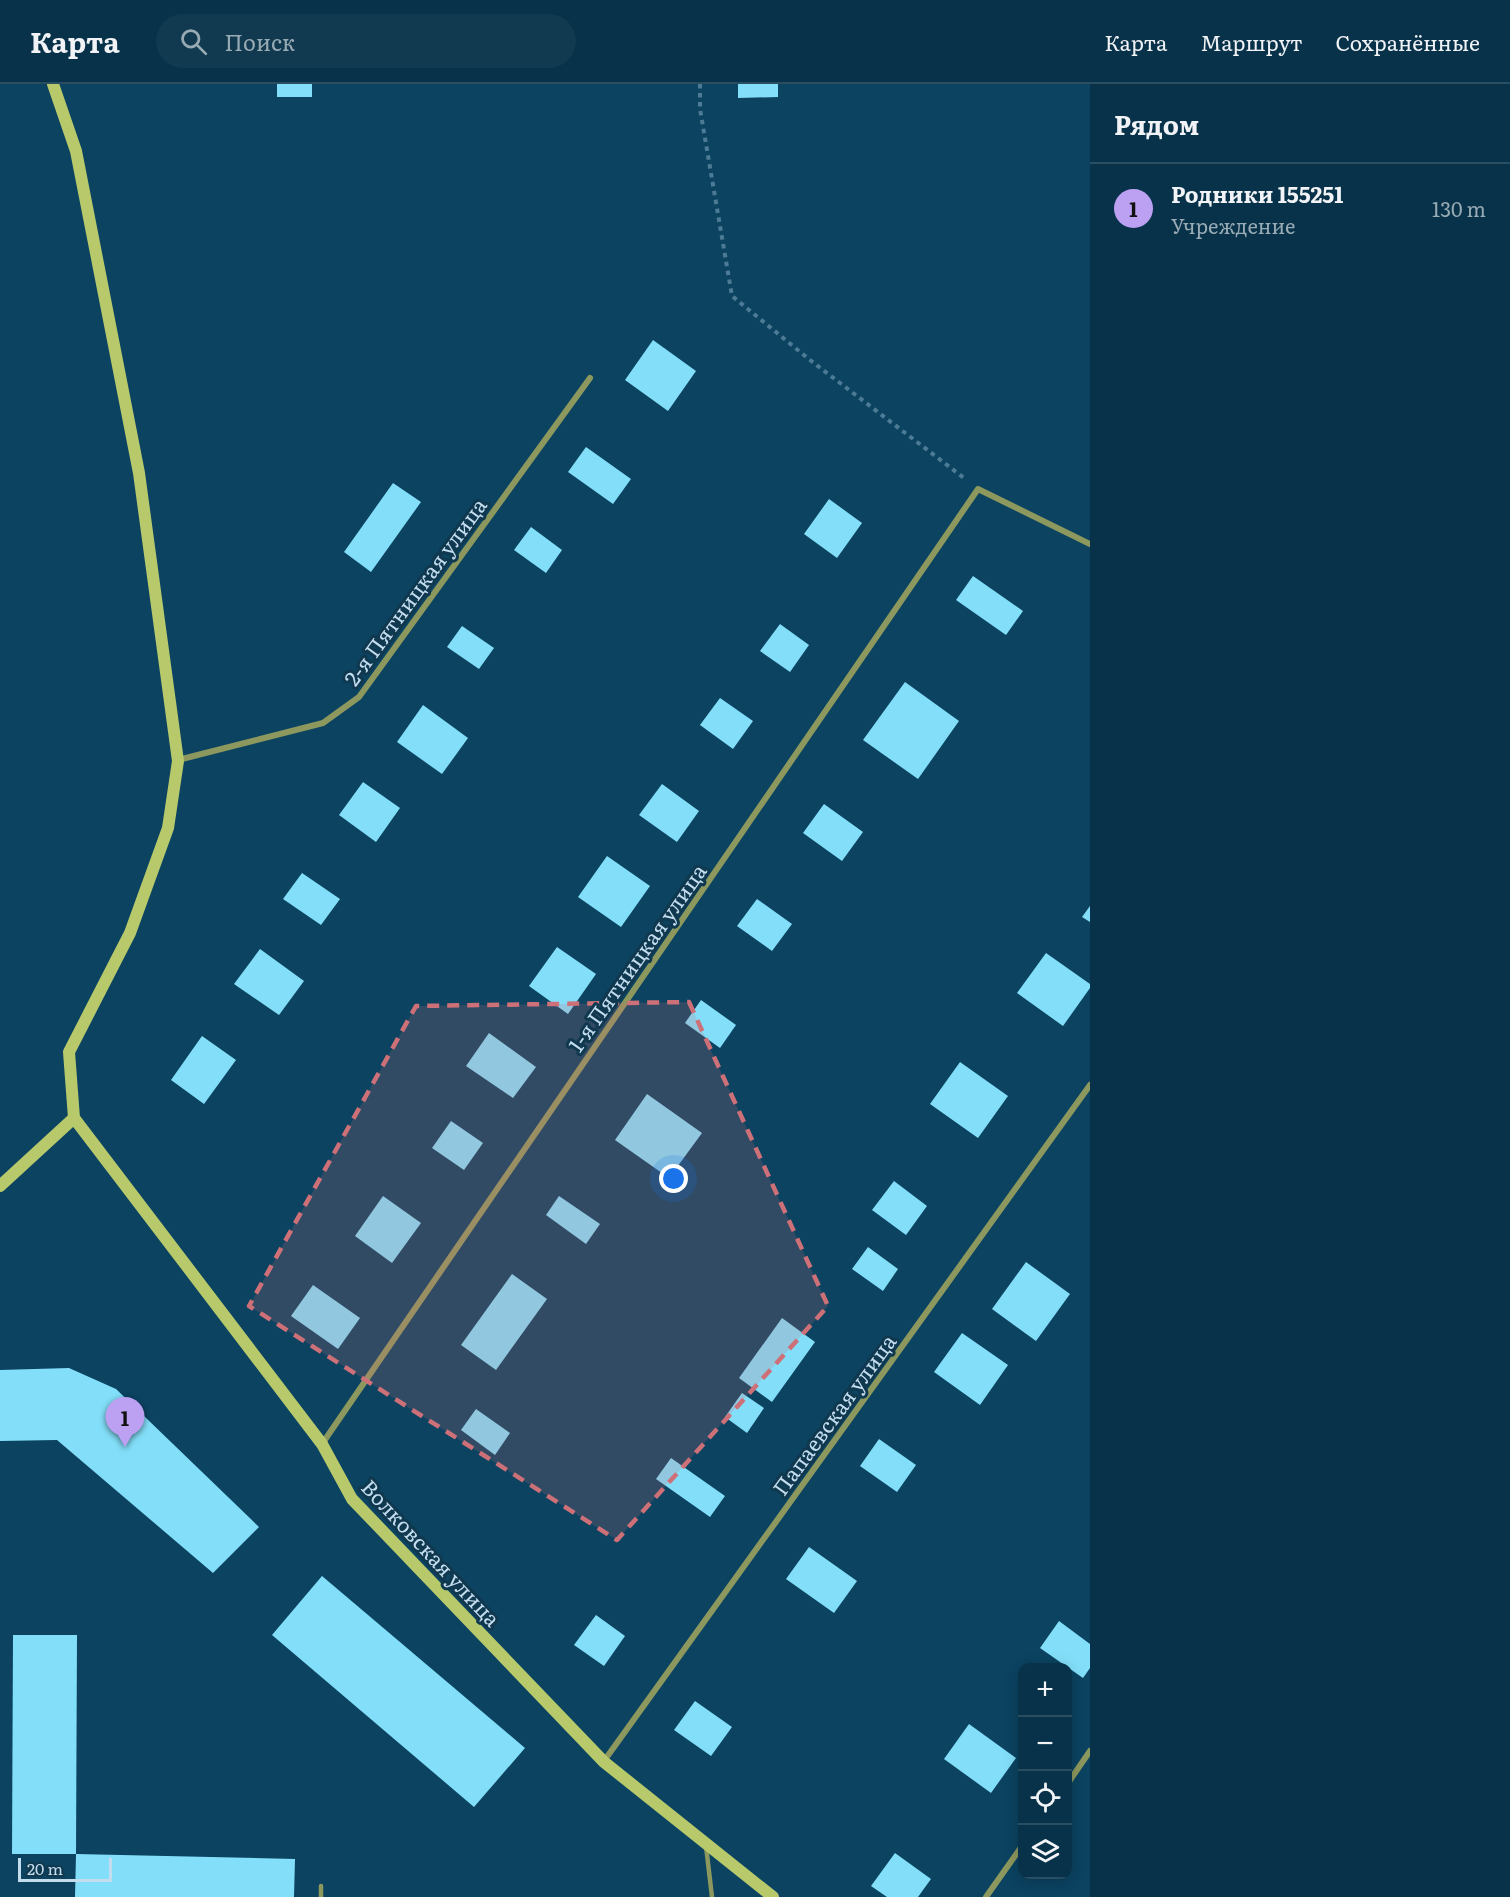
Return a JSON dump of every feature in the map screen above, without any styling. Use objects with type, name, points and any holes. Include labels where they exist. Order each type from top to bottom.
[{"type":"main road","points":[[0,1186],[74,1118],[69,1052],[130,933],[168,828],[178,760],[140,473],[76,151],[53,84]]},
{"type":"main road","name":"Волковская улица","points":[[74,1118],[322,1444],[352,1499],[604,1762],[773,1897]]},
{"type":"street","name":"2-я Пятницкая улица","points":[[178,760],[323,723],[359,697],[590,378]]},
{"type":"street","points":[[978,489],[1090,544]]},
{"type":"street","name":"1-я Пятницкая улица","points":[[322,1444],[978,489]]},
{"type":"street","name":"Папаевская улица","points":[[604,1762],[1090,1085]]},
{"type":"street","points":[[1072,1777],[1090,1752]]},
{"type":"street","points":[[986,1897],[1018,1853]]},
{"type":"lane","points":[[706,1843],[711,1897]]},
{"type":"lane","points":[[321,1886],[321,1897]]},
{"type":"path","points":[[700,84],[700,109],[732,296],[810,360],[978,489]]},
{"type":"highlighted area","points":[[689,1002],[828,1306],[617,1540],[249,1306],[416,1006]]},
{"type":"building","points":[[277,84],[312,84],[312,97],[277,97]]},
{"type":"building","points":[[738,84],[778,84],[778,97],[738,98]]},
{"type":"building","points":[[653,340],[696,371],[668,411],[625,380]]},
{"type":"building","points":[[586,447],[631,479],[613,504],[568,472]]},
{"type":"building","points":[[393,483],[421,502],[371,572],[344,552]]},
{"type":"building","points":[[829,499],[862,523],[837,558],[804,534]]},
{"type":"building","points":[[531,527],[562,550],[546,573],[514,550]]},
{"type":"building","points":[[973,576],[1023,611],[1006,635],[956,600]]},
{"type":"building","points":[[780,624],[809,645],[790,672],[760,651]]},
{"type":"building","points":[[462,626],[494,648],[479,669],[447,647]]},
{"type":"building","points":[[905,682],[959,721],[918,779],[863,740]]},
{"type":"building","points":[[720,698],[753,721],[733,749],[700,725]]},
{"type":"building","points":[[423,705],[468,738],[442,774],[397,742]]},
{"type":"building","points":[[363,782],[400,808],[376,842],[339,815]]},
{"type":"building","points":[[662,784],[699,811],[677,842],[639,815]]},
{"type":"building","points":[[824,804],[863,832],[842,861],[803,833]]},
{"type":"building","points":[[607,856],[650,886],[621,927],[578,897]]},
{"type":"building","points":[[302,873],[340,899],[321,925],[283,899]]},
{"type":"building","points":[[757,899],[792,924],[772,951],[737,926]]},
{"type":"building","points":[[1090,906],[1090,922],[1082,917]]},
{"type":"building","points":[[557,947],[596,974],[568,1014],[529,986]]},
{"type":"building","points":[[260,949],[304,981],[279,1015],[234,984]]},
{"type":"building","points":[[1046,953],[1090,984],[1090,988],[1063,1026],[1017,993]]},
{"type":"building","points":[[701,1000],[736,1025],[720,1048],[685,1023]]},
{"type":"building","points":[[489,1033],[536,1067],[513,1098],[466,1066]]},
{"type":"building","points":[[202,1036],[236,1060],[204,1104],[171,1080]]},
{"type":"building","points":[[960,1062],[1008,1096],[978,1138],[930,1104]]},
{"type":"building","points":[[647,1094],[702,1133],[669,1178],[615,1140]]},
{"type":"building","points":[[451,1121],[483,1143],[464,1170],[432,1148]]},
{"type":"building","points":[[894,1181],[927,1206],[906,1235],[872,1210]]},
{"type":"building","points":[[383,1196],[421,1223],[392,1263],[355,1236]]},
{"type":"building","points":[[559,1196],[600,1224],[586,1244],[546,1215]]},
{"type":"building","points":[[868,1247],[898,1269],[883,1291],[852,1269]]},
{"type":"building","points":[[1026,1262],[1070,1294],[1036,1341],[992,1309]]},
{"type":"building","points":[[512,1274],[547,1299],[496,1370],[461,1345]]},
{"type":"building","points":[[313,1285],[360,1318],[338,1349],[291,1316]]},
{"type":"building","points":[[782,1318],[815,1342],[772,1402],[739,1378]]},
{"type":"building","points":[[962,1333],[1008,1365],[980,1405],[934,1372]]},
{"type":"building","points":[[69,1368],[116,1389],[259,1527],[213,1573],[57,1440],[0,1441],[0,1370]]},
{"type":"building","points":[[742,1393],[764,1408],[747,1433],[725,1417]]},
{"type":"building","points":[[476,1409],[510,1433],[495,1455],[461,1430]]},
{"type":"building","points":[[879,1439],[916,1465],[897,1492],[860,1466]]},
{"type":"building","points":[[671,1458],[725,1496],[710,1517],[656,1479]]},
{"type":"building","points":[[809,1547],[857,1581],[834,1613],[786,1579]]},
{"type":"building","points":[[322,1576],[525,1748],[474,1807],[272,1635]]},
{"type":"building","points":[[596,1615],[625,1636],[604,1666],[574,1645]]},
{"type":"building","points":[[1059,1621],[1090,1644],[1090,1668],[1083,1678],[1072,1670],[1072,1663],[1062,1663],[1040,1648]]},
{"type":"building","points":[[13,1635],[77,1635],[76,1854],[12,1854]]},
{"type":"building","points":[[695,1701],[732,1727],[711,1756],[674,1730]]},
{"type":"building","points":[[969,1724],[1016,1758],[991,1793],[944,1759]]},
{"type":"building","points":[[895,1853],[931,1879],[918,1897],[887,1897],[871,1886]]},
{"type":"building","points":[[76,1854],[295,1859],[294,1897],[75,1897]]},
{"type":"place","name":"Родники 155251","points":[[125,1447]]}]
